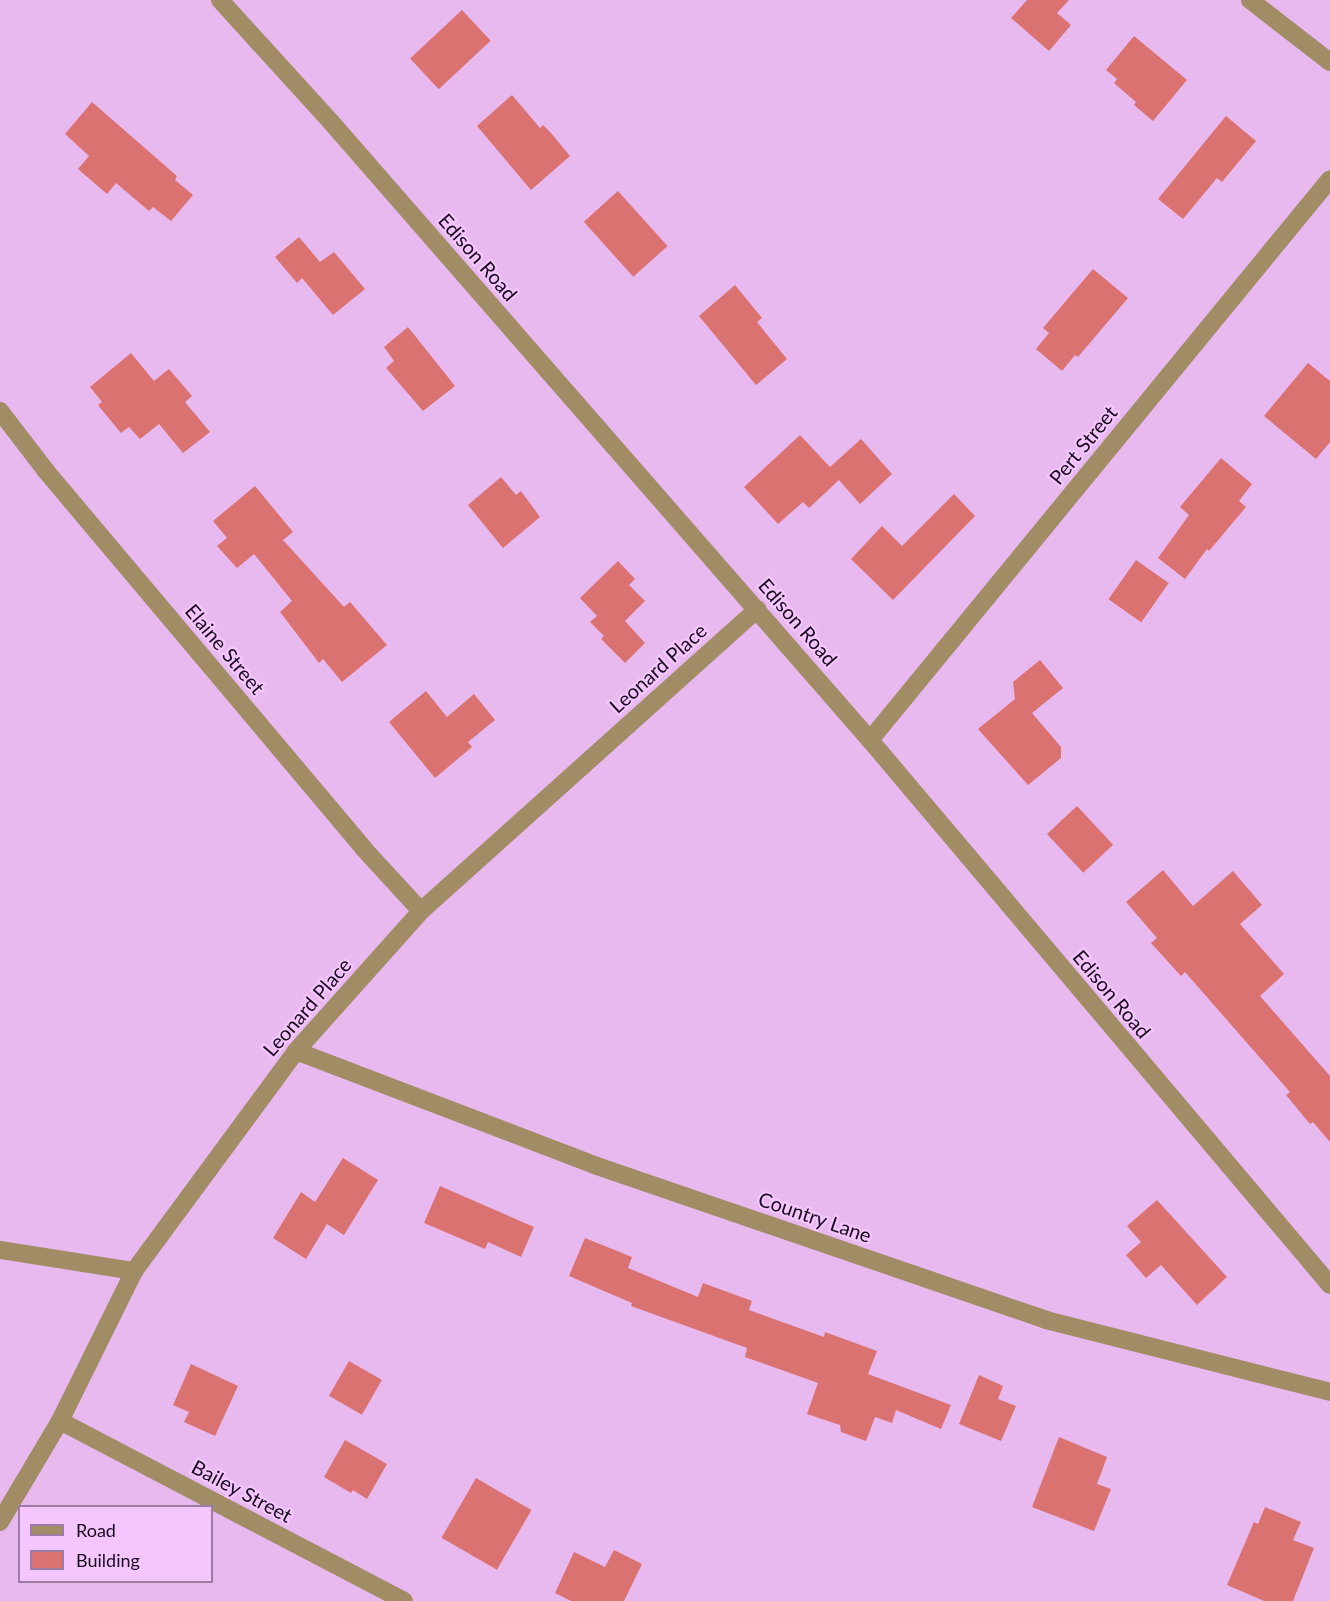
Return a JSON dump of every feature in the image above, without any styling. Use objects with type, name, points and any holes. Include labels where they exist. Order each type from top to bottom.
[{"type":"street","name":"Edison Road","points":[[220,0],[331,122],[757,609],[1330,1285]]},
{"type":"street","points":[[1250,0],[1330,62]]},
{"type":"street","name":"Pert Street","points":[[870,740],[1330,179]]},
{"type":"street","name":"Elaine Street","points":[[0,411],[46,471],[364,849],[421,911]]},
{"type":"street","name":"Leonard Place","points":[[0,1522],[60,1421],[134,1271],[296,1051],[421,911],[757,609]]},
{"type":"street","name":"Country Lane","points":[[296,1051],[597,1166],[1046,1320],[1330,1392]]},
{"type":"street","points":[[0,1250],[134,1271]]},
{"type":"street","name":"Bailey Street","points":[[60,1421],[404,1601]]},
{"type":"building","points":[[1027,0],[1069,0],[1057,13],[1071,25],[1049,51],[1011,18]]},
{"type":"building","points":[[462,10],[491,41],[439,89],[410,58]]},
{"type":"building","points":[[1134,36],[1187,80],[1153,121],[1134,105],[1136,102],[1114,83],[1117,79],[1106,70]]},
{"type":"building","points":[[512,95],[540,128],[543,125],[570,156],[531,190],[477,126]]},
{"type":"building","points":[[92,102],[177,176],[175,180],[193,195],[171,221],[153,207],[149,211],[116,183],[107,194],[78,169],[89,156],[65,134]]},
{"type":"building","points":[[1226,116],[1256,141],[1222,182],[1217,178],[1183,219],[1158,199]]},
{"type":"building","points":[[618,191],[668,246],[633,277],[584,222]]},
{"type":"building","points":[[299,237],[320,262],[334,252],[365,289],[333,315],[302,278],[297,283],[275,257]]},
{"type":"building","points":[[1093,269],[1128,298],[1078,357],[1075,355],[1062,371],[1036,349],[1049,333],[1043,328]]},
{"type":"building","points":[[735,285],[762,318],[757,322],[787,359],[756,385],[699,316]]},
{"type":"building","points":[[408,327],[455,386],[423,411],[386,368],[394,361],[384,347]]},
{"type":"building","points":[[131,353],[154,381],[169,369],[192,396],[185,402],[210,432],[183,453],[159,424],[140,439],[129,427],[121,433],[98,405],[102,402],[90,387]]},
{"type":"building","points":[[1308,363],[1330,381],[1330,442],[1316,459],[1264,416]]},
{"type":"building","points":[[800,435],[830,467],[861,439],[892,474],[860,504],[839,480],[809,508],[803,502],[778,524],[744,487]]},
{"type":"building","points":[[1221,458],[1252,484],[1239,501],[1246,507],[1209,551],[1207,549],[1185,579],[1158,558],[1189,515],[1180,507]]},
{"type":"building","points":[[501,477],[516,495],[521,491],[540,517],[503,548],[468,505]]},
{"type":"building","points":[[255,486],[293,532],[283,540],[344,607],[350,602],[387,645],[342,682],[323,659],[319,663],[280,612],[292,601],[254,554],[237,568],[217,546],[227,538],[213,521]]},
{"type":"building","points":[[954,494],[975,516],[893,600],[851,559],[882,526],[902,546]]},
{"type":"building","points":[[1136,560],[1169,583],[1141,622],[1108,599]]},
{"type":"building","points":[[618,561],[635,579],[629,585],[645,601],[625,621],[645,643],[625,663],[601,639],[604,636],[590,622],[597,616],[580,598]]},
{"type":"building","points":[[1040,660],[1063,688],[1032,713],[1061,747],[1061,758],[1028,785],[978,729],[1015,699],[1013,682]]},
{"type":"building","points":[[426,691],[447,717],[474,694],[495,720],[468,742],[472,747],[435,778],[389,722]]},
{"type":"building","points":[[1077,806],[1113,845],[1083,873],[1047,834]]},
{"type":"building","points":[[1163,870],[1193,906],[1233,871],[1262,905],[1240,924],[1284,974],[1260,996],[1330,1076],[1330,1142],[1313,1122],[1310,1124],[1286,1095],[1290,1092],[1185,972],[1181,976],[1151,943],[1157,938],[1126,902]]},
{"type":"building","points":[[343,1158],[378,1180],[344,1235],[327,1224],[306,1259],[273,1238],[301,1192],[315,1202]]},
{"type":"building","points":[[440,1186],[534,1227],[521,1257],[488,1242],[485,1249],[424,1223]]},
{"type":"building","points":[[1157,1200],[1227,1277],[1197,1305],[1161,1265],[1146,1278],[1126,1255],[1141,1242],[1127,1226]]},
{"type":"building","points":[[585,1238],[632,1257],[628,1268],[698,1297],[703,1283],[752,1301],[749,1310],[824,1337],[825,1332],[877,1351],[868,1374],[951,1405],[941,1429],[896,1410],[892,1423],[875,1417],[866,1441],[841,1432],[840,1425],[807,1414],[818,1383],[745,1357],[747,1348],[631,1306],[632,1303],[569,1276]]},
{"type":"building","points":[[349,1361],[382,1380],[362,1415],[329,1396]]},
{"type":"building","points":[[191,1364],[238,1386],[215,1436],[184,1422],[189,1412],[173,1405]]},
{"type":"building","points":[[979,1375],[1003,1386],[998,1399],[1016,1406],[1001,1441],[959,1424]]},
{"type":"building","points":[[1059,1437],[1107,1457],[1097,1484],[1111,1489],[1094,1531],[1032,1507]]},
{"type":"building","points":[[345,1440],[387,1464],[367,1499],[353,1490],[351,1493],[324,1477]]},
{"type":"building","points":[[476,1478],[531,1510],[497,1570],[442,1538]]},
{"type":"building","points":[[1265,1507],[1301,1522],[1293,1540],[1314,1548],[1293,1601],[1264,1601],[1227,1585],[1254,1522],[1258,1524]]},
{"type":"building","points":[[614,1550],[642,1564],[624,1601],[571,1601],[555,1593],[574,1552],[605,1567]]}]
